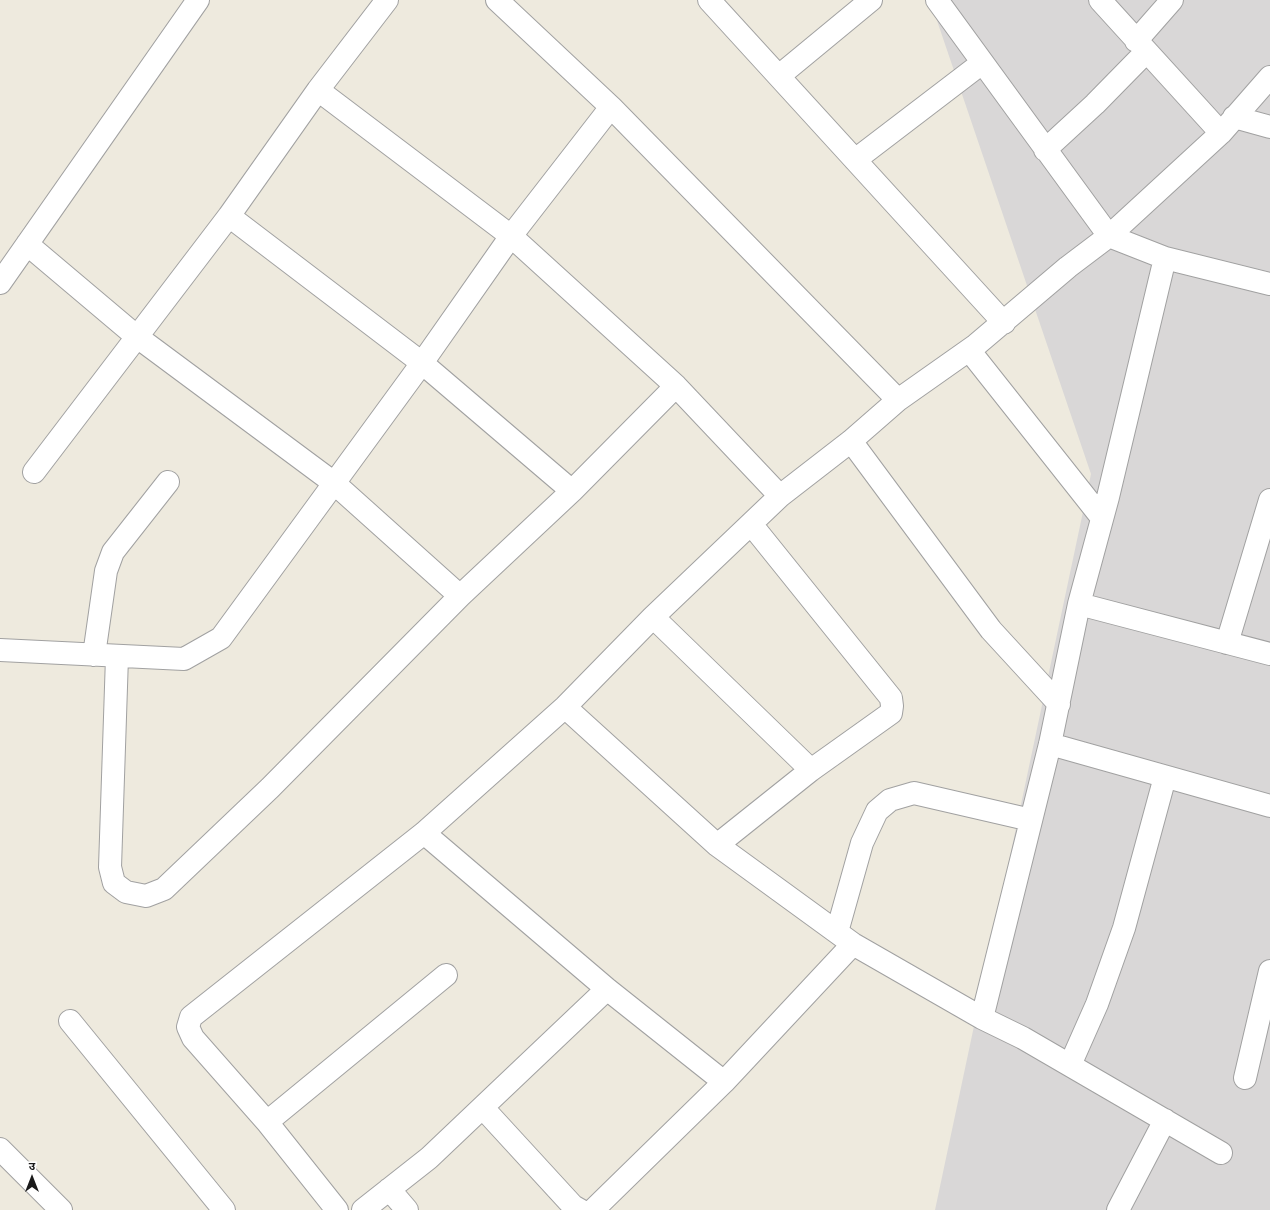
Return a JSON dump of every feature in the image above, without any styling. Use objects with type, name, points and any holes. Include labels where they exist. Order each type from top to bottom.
[{"type":"street","points":[[0,283],[198,0]]},
{"type":"street","points":[[34,472],[136,336],[229,216],[318,90],[386,0]]},
{"type":"street","points":[[496,0],[611,106],[898,400]]},
{"type":"street","points":[[709,0],[1004,323]]},
{"type":"street","points":[[779,76],[871,0]]},
{"type":"street","points":[[937,0],[1109,236],[1165,258],[1270,284]]},
{"type":"street","points":[[1100,0],[1221,133]]},
{"type":"street","points":[[1045,150],[1095,104],[1141,46],[1172,0]]},
{"type":"street","points":[[855,160],[982,63]]},
{"type":"street","points":[[336,1210],[267,1122],[193,1038],[188,1027],[191,1017],[424,833],[565,707],[654,617],[780,496],[851,440],[898,400],[970,350],[1004,323],[1068,267],[1109,236],[1221,133],[1234,116],[1270,77]]},
{"type":"street","points":[[318,90],[511,236],[676,386],[780,496]]},
{"type":"street","points":[[0,650],[117,657],[184,659],[222,638],[422,363],[511,236],[611,106]]},
{"type":"street","points":[[1234,116],[1270,128]]},
{"type":"street","points":[[229,216],[422,363],[572,491]]},
{"type":"street","points":[[27,244],[136,336],[334,483],[460,596]]},
{"type":"street","points":[[982,1018],[1050,744],[1079,604],[1102,518],[1165,258]]},
{"type":"street","points":[[970,350],[1102,518]]},
{"type":"street","points":[[117,657],[110,867],[114,883],[126,892],[146,896],[164,889],[270,788],[460,596],[572,491],[676,386]]},
{"type":"street","points":[[851,440],[991,630],[1059,704]]},
{"type":"street","points":[[94,655],[106,571],[113,552],[168,482]]},
{"type":"street","points":[[1227,643],[1270,500]]},
{"type":"street","points":[[717,845],[811,770],[891,713],[892,706],[891,698],[751,524]]},
{"type":"street","points":[[1079,604],[1270,654]]},
{"type":"street","points":[[654,617],[811,770]]},
{"type":"street","points":[[565,707],[717,845],[845,938],[982,1018],[1023,1038],[1221,1153]]},
{"type":"street","points":[[1050,744],[1270,806]]},
{"type":"street","points":[[1070,1065],[1097,1004],[1124,928],[1165,777]]},
{"type":"street","points":[[593,1210],[724,1082],[845,938],[862,843],[877,811],[890,800],[914,793],[1031,820]]},
{"type":"street","points":[[424,833],[607,989],[724,1082]]},
{"type":"street","points":[[1245,1078],[1270,971]]},
{"type":"street","points":[[267,1122],[446,975]]},
{"type":"street","points":[[363,1210],[429,1158],[607,989]]},
{"type":"street","points":[[70,1021],[224,1210]]},
{"type":"street","points":[[483,1108],[573,1206],[580,1210]]},
{"type":"street","points":[[1118,1210],[1165,1120]]},
{"type":"street","points":[[0,1149],[60,1210]]},
{"type":"street","points":[[389,1189],[407,1210]]},
{"type":"shaded area","points":[[930,0],[1270,0],[1270,1210],[935,1210],[1091,474]]}]
